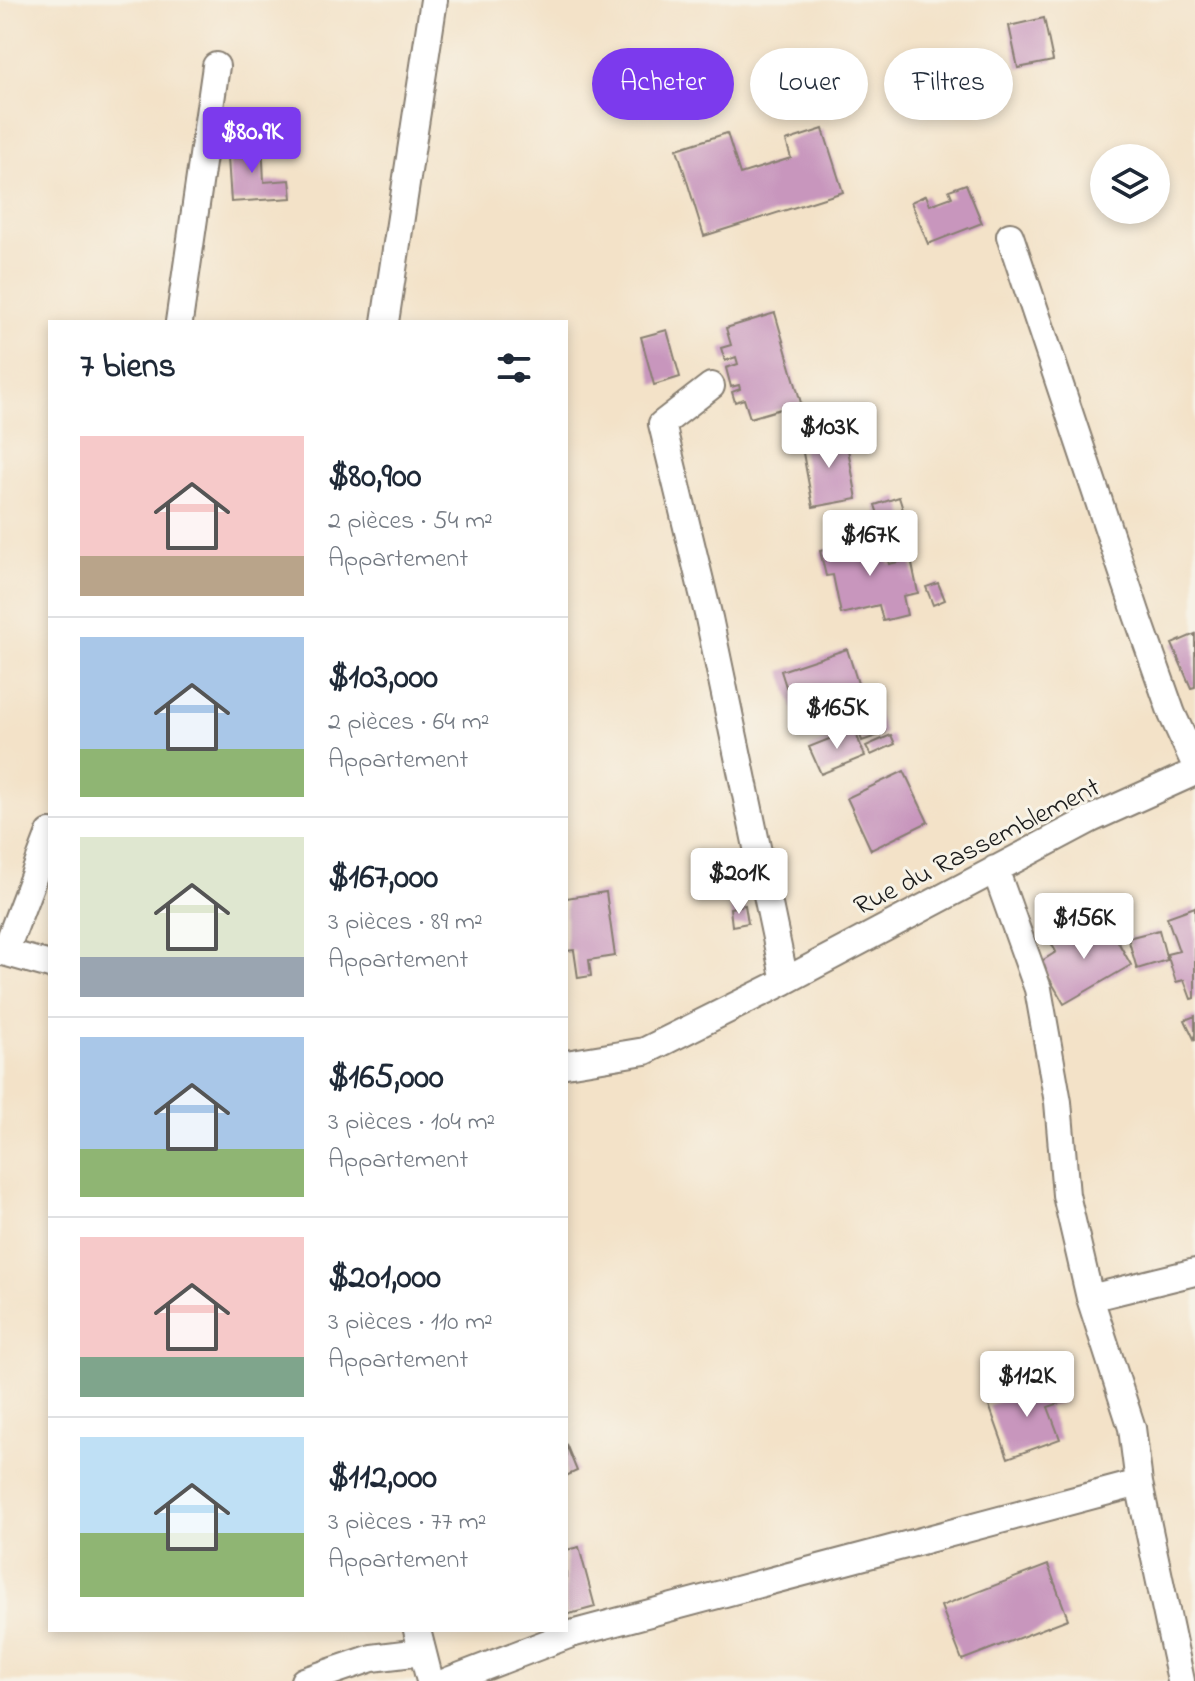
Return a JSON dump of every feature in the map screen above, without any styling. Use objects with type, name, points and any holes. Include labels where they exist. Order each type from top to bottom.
[{"type":"street","points":[[385,320],[434,0]]},
{"type":"street","points":[[179,320],[216,66]]},
{"type":"street","points":[[1010,236],[1137,615],[1172,714],[1195,764]]},
{"type":"street","points":[[711,386],[662,424],[709,618],[785,981]]},
{"type":"street","name":"Rue du Rassemblement","points":[[568,1064],[645,1051],[785,981],[1091,819],[1195,772]]},
{"type":"street","points":[[48,838],[2,951],[48,964]]},
{"type":"street","points":[[995,869],[1038,989],[1058,1102],[1066,1195],[1090,1298],[1132,1428],[1139,1483],[1181,1681]]},
{"type":"street","points":[[1090,1298],[1195,1272]]},
{"type":"street","points":[[448,1681],[571,1634],[1139,1483]]},
{"type":"street","points":[[304,1681],[419,1641],[430,1681]]},
{"type":"building","points":[[1044,18],[1053,61],[1018,68],[1009,26]]},
{"type":"building","points":[[823,129],[843,192],[704,236],[677,149],[727,133],[740,174],[791,158],[786,141]]},
{"type":"building","points":[[262,140],[264,182],[290,180],[292,198],[231,202],[227,143]]},
{"type":"building","points":[[966,184],[982,223],[928,244],[911,202],[926,195],[930,205],[952,197],[949,190]]},
{"type":"building","points":[[775,313],[801,403],[750,418],[744,399],[735,402],[732,392],[740,389],[739,385],[731,387],[726,368],[738,364],[736,357],[725,361],[721,348],[731,345],[726,328]]},
{"type":"building","points":[[667,330],[680,377],[654,385],[641,337]]},
{"type":"building","points":[[845,433],[857,499],[813,507],[801,442]]},
{"type":"building","points":[[899,497],[909,529],[885,536],[875,505]]},
{"type":"building","points":[[883,537],[889,564],[911,559],[918,593],[903,596],[907,615],[883,621],[879,605],[841,614],[833,575],[826,576],[820,551]]},
{"type":"building","points":[[938,583],[945,600],[933,605],[926,587]]},
{"type":"building","points":[[1195,634],[1195,687],[1191,688],[1172,644]]},
{"type":"building","points":[[847,649],[862,696],[796,718],[781,671]]},
{"type":"building","points":[[872,697],[885,733],[862,741],[850,705]]},
{"type":"building","points":[[854,729],[865,756],[821,774],[809,747]]},
{"type":"building","points":[[891,735],[895,744],[871,755],[866,746]]},
{"type":"building","points":[[904,771],[928,822],[871,850],[847,798]]},
{"type":"building","points":[[606,892],[615,956],[589,960],[591,976],[578,978],[574,950],[568,951],[568,898]]},
{"type":"building","points":[[745,905],[748,923],[732,926],[730,908]]},
{"type":"building","points":[[1195,907],[1195,998],[1191,999],[1184,980],[1176,982],[1167,954],[1179,951],[1167,917]]},
{"type":"building","points":[[1107,922],[1131,965],[1064,1004],[1040,962],[1056,952],[1051,943],[1076,929],[1081,937]]},
{"type":"building","points":[[1159,930],[1167,960],[1137,969],[1128,938]]},
{"type":"building","points":[[1195,1016],[1195,1041],[1185,1020]]},
{"type":"building","points":[[1055,1380],[1063,1402],[1048,1407],[1060,1439],[1008,1458],[989,1405]]},
{"type":"building","points":[[568,1449],[577,1471],[568,1475]]},
{"type":"building","points":[[579,1547],[595,1607],[568,1614],[568,1550]]},
{"type":"building","points":[[1048,1565],[1068,1619],[962,1660],[941,1606]]}]
